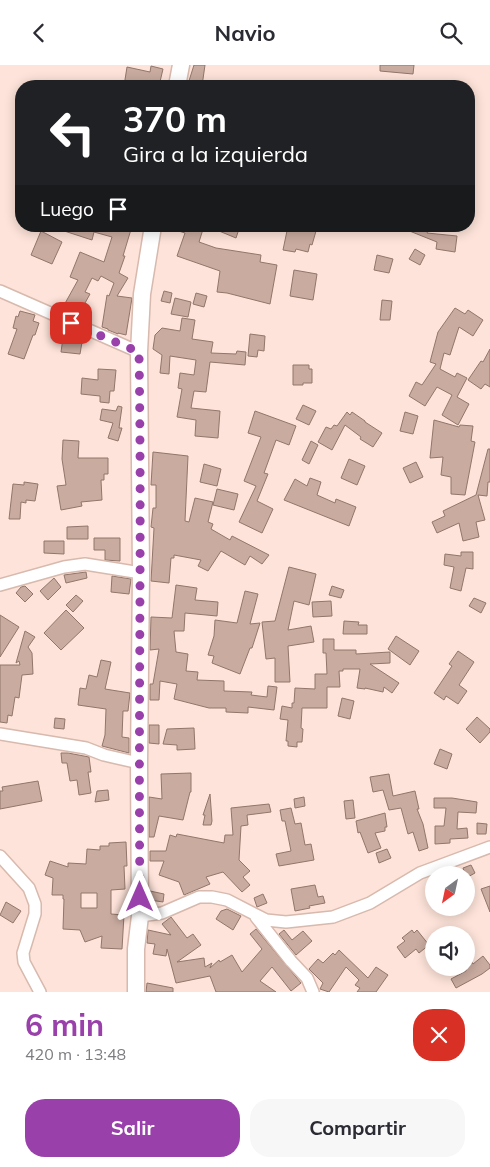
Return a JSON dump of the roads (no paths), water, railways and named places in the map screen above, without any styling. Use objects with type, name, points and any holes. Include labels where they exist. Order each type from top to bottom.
[{"type":"main road","points":[[178,80],[181,65]]},
{"type":"main road","points":[[136,992],[136,949],[140,916],[141,573],[139,352],[142,294],[152,232]]},
{"type":"street","points":[[0,291],[139,352]]},
{"type":"street","points":[[0,585],[64,567],[85,564],[141,573]]},
{"type":"street","points":[[0,733],[86,748],[104,755],[139,763]]},
{"type":"street","points":[[140,916],[162,913],[199,897],[212,897],[227,901],[266,920],[286,922],[333,917],[370,903],[420,873],[490,847]]},
{"type":"street","points":[[0,856],[29,888],[35,904],[35,914],[23,953],[24,962],[40,992]]},
{"type":"street","points":[[253,914],[291,961],[307,977],[313,992]]}]
